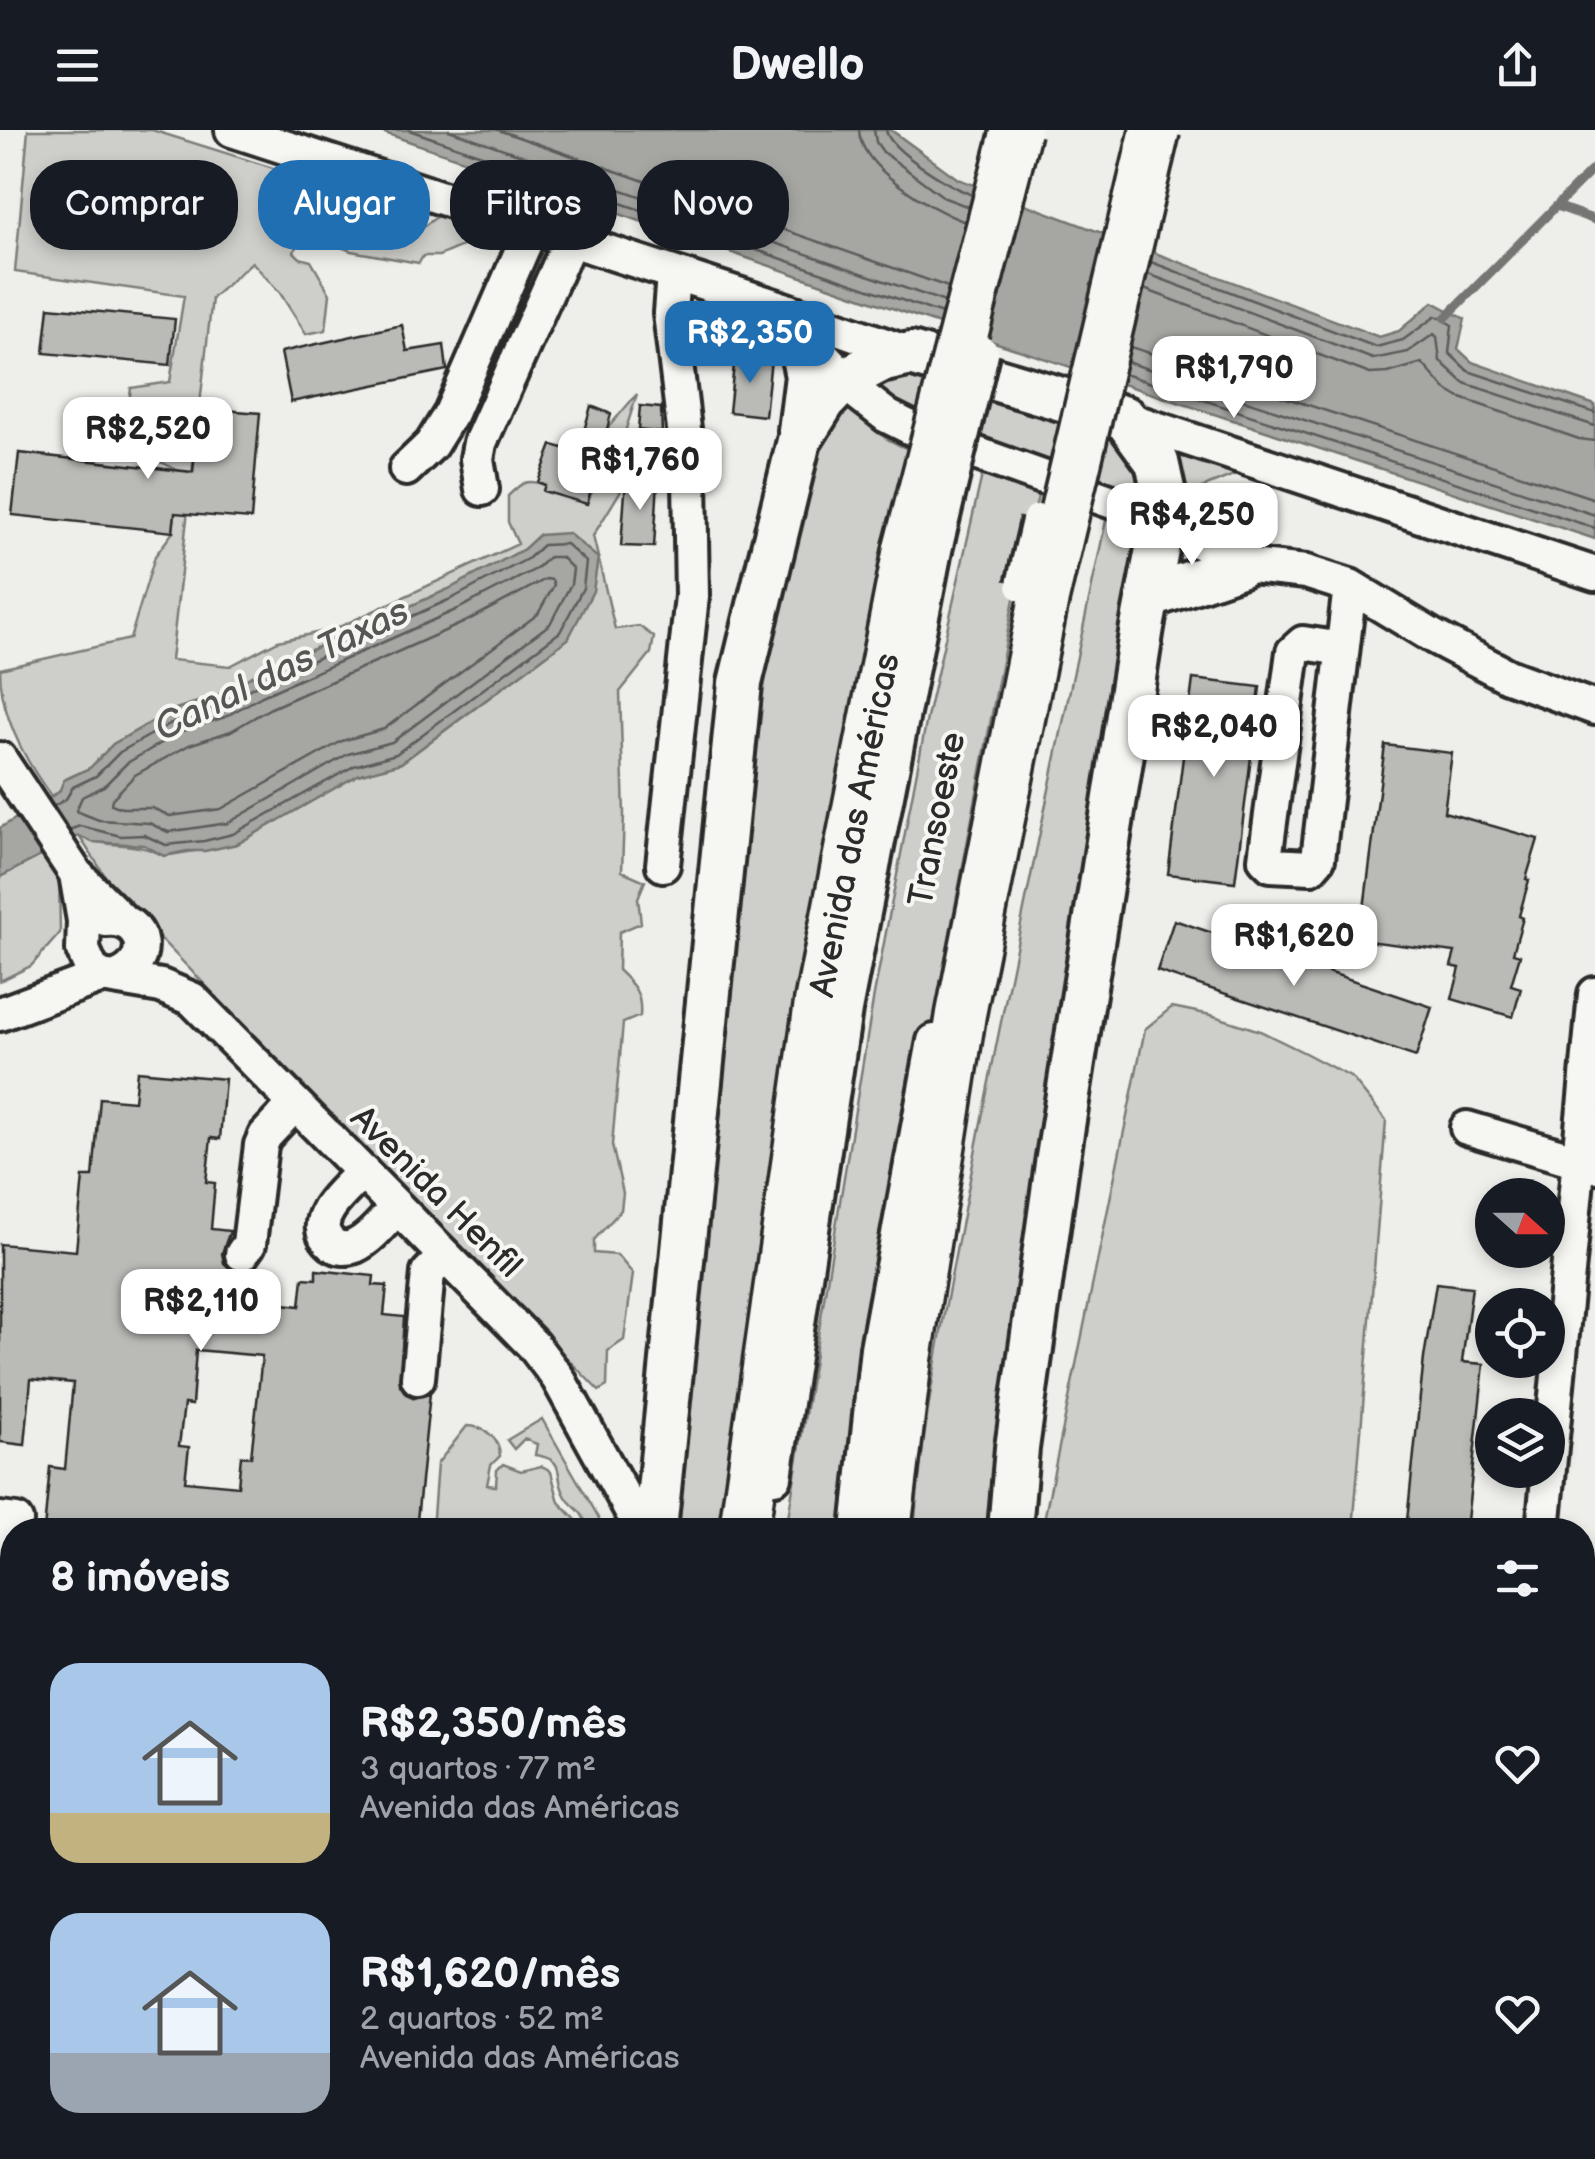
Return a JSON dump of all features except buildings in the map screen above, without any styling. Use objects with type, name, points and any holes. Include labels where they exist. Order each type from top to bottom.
[{"type":"highway","name":"Avenida das Américas","points":[[746,1518],[819,1003],[1016,130]]},
{"type":"highway","points":[[887,1518],[907,1359],[961,1014],[1033,594],[1155,130]]},
{"type":"main road","points":[[656,1518],[740,683],[799,441],[807,376],[787,316]]},
{"type":"main road","points":[[799,441],[824,401],[844,380],[880,361],[911,354],[1125,418],[1156,462],[1166,504],[1056,1164],[1011,1518]]},
{"type":"main road","points":[[1148,597],[1242,565]]},
{"type":"street","points":[[232,130],[450,202]]},
{"type":"street","name":"Transoeste","points":[[769,1518],[845,1010],[921,550],[1036,130]]},
{"type":"street","name":"Transoeste","points":[[859,1518],[877,1348],[1133,130]]},
{"type":"street","points":[[406,469],[431,445],[451,413],[521,250]]},
{"type":"street","points":[[482,489],[477,459],[480,443],[566,250]]},
{"type":"street","points":[[598,250],[787,316],[911,354]]},
{"type":"street","points":[[663,865],[692,596],[690,480],[670,313],[673,274]]},
{"type":"street","points":[[787,316],[844,380],[887,416],[927,436],[1164,523],[1242,565],[1306,572],[1350,586],[1508,676],[1595,708]]},
{"type":"street","points":[[1125,418],[1595,574]]},
{"type":"street","points":[[1342,649],[1303,643],[1293,652],[1266,859],[1271,864],[1312,866],[1318,859],[1350,586]]},
{"type":"street","points":[[0,1014],[32,1000],[69,958],[96,961],[125,974],[141,954],[134,930],[68,862],[5,768]]},
{"type":"street","points":[[68,862],[96,961]]},
{"type":"street","points":[[96,961],[101,922],[124,922]]},
{"type":"street","name":"Avenida Henfil","points":[[96,961],[192,999],[533,1345],[558,1378],[635,1518]]},
{"type":"street","points":[[1545,1518],[1588,1163],[1595,994]]},
{"type":"street","points":[[242,1254],[249,1244],[260,1146],[295,1104]]},
{"type":"street","points":[[1467,1128],[1588,1163]]},
{"type":"street","points":[[363,1172],[331,1204],[324,1217],[323,1232],[330,1242],[341,1248],[355,1247],[397,1208]]},
{"type":"street","points":[[418,1378],[428,1274],[445,1256]]},
{"type":"shaded area","points":[[28,130],[152,130],[258,163],[258,250],[295,250],[300,258],[311,261],[330,294],[326,330],[306,334],[280,293],[252,262],[212,298],[171,660],[230,666],[278,641],[335,629],[518,544],[508,522],[508,496],[520,485],[533,482],[545,485],[543,491],[587,503],[606,430],[637,394],[615,464],[631,474],[593,536],[615,629],[639,626],[654,637],[651,653],[620,692],[622,871],[645,881],[638,898],[641,923],[619,932],[618,970],[636,990],[640,1001],[640,1016],[623,1023],[612,1145],[623,1193],[621,1210],[594,1240],[594,1253],[617,1255],[633,1274],[624,1340],[608,1351],[607,1386],[599,1391],[117,894],[79,836],[164,856],[237,844],[358,774],[401,763],[568,639],[539,535],[524,549],[449,589],[252,676],[214,697],[173,710],[113,744],[90,768],[64,780],[60,792],[51,796],[15,736],[4,703],[0,669],[130,639],[155,556],[173,532],[179,471],[123,443],[131,388],[170,382],[184,296],[15,272]]},
{"type":"shaded area","points":[[439,215],[450,222],[453,250],[439,256],[423,256],[419,263],[351,251],[430,250],[430,222]]},
{"type":"shaded area","points":[[903,371],[1114,436],[1157,498],[1114,491],[928,427],[864,384]]},
{"type":"shaded area","points":[[842,400],[879,434],[924,454],[735,1518],[679,1518],[751,768],[774,625],[813,445]]},
{"type":"shaded area","points":[[1170,447],[1246,470],[1187,494]]},
{"type":"shaded area","points":[[982,475],[1038,496],[1017,583],[872,1341],[855,1518],[788,1518],[874,995],[927,718]]},
{"type":"shaded area","points":[[1107,516],[1156,524],[1128,639],[1080,876],[1063,1026],[993,1518],[915,1518],[948,1290]]},
{"type":"shaded area","points":[[43,855],[59,877],[60,933],[31,966],[0,981],[0,877]]},
{"type":"shaded area","points":[[1172,1007],[1260,1031],[1352,1078],[1386,1120],[1354,1518],[1044,1518],[1145,1029]]},
{"type":"shaded area","points":[[542,1419],[599,1518],[583,1518],[565,1495],[556,1464],[535,1455],[537,1444],[524,1439],[514,1449],[507,1440]]},
{"type":"shaded area","points":[[467,1426],[479,1428],[490,1434],[500,1456],[491,1465],[487,1485],[496,1486],[497,1470],[503,1464],[521,1471],[541,1466],[551,1472],[559,1502],[574,1518],[433,1518],[437,1464]]},
{"type":"water","points":[[376,130],[891,130],[958,179],[1379,337],[1399,331],[1433,302],[1465,319],[1458,349],[1472,362],[1595,405],[1595,539],[724,250],[789,250],[789,160],[637,160],[637,220],[617,213],[617,160],[463,160]]},
{"type":"water","name":"Canal das Taxas","points":[[568,533],[598,558],[593,591],[568,639],[401,763],[358,775],[237,844],[164,856],[144,845],[92,842],[79,836],[0,877],[0,828],[59,792],[64,780],[90,768],[113,744],[173,710],[214,697],[252,676],[449,589],[524,549],[539,535]]},
{"type":"waterway","points":[[1445,318],[1595,167]]},
{"type":"waterway","points":[[1557,206],[1595,220]]}]
